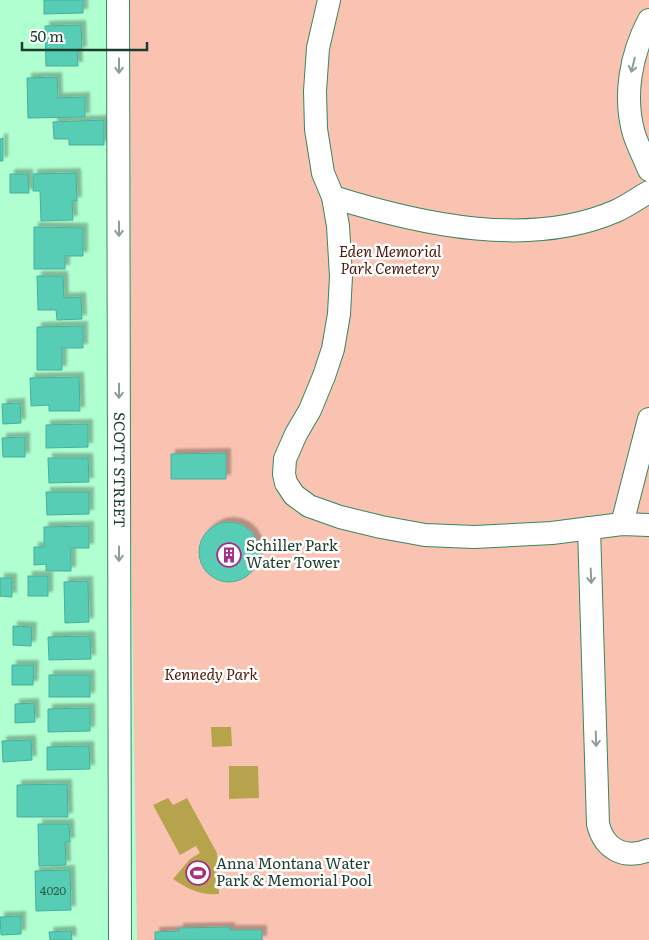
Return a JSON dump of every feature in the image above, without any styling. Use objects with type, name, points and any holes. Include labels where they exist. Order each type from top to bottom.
[{"type":"street","name":"SCOTT STREET","points":[[118,0],[120,940]]},
{"type":"street","points":[[329,0],[318,48],[315,91],[316,129],[323,173],[332,197],[338,226],[341,276],[338,314],[333,349],[324,376],[310,410],[296,434],[285,459],[284,474],[286,483],[294,495],[309,506],[340,517],[425,535],[474,538],[552,533],[622,524],[649,525]]},
{"type":"street","points":[[649,20],[640,40],[631,71],[628,91],[634,134],[649,170]]},
{"type":"street","points":[[332,197],[376,211],[448,225],[516,231],[552,228],[583,222],[616,211],[649,192]]},
{"type":"street","points":[[622,524],[649,419]]},
{"type":"street","points":[[589,528],[598,824],[601,834],[610,846],[622,853],[636,855],[649,850]]},
{"type":"green space","name":"Eden Memorial Park Cemetery","points":[[130,0],[649,0],[649,940],[137,940],[131,522]]},
{"type":"shaded area","points":[[211,727],[231,727],[232,746],[212,747]]},
{"type":"shaded area","points":[[229,766],[258,766],[259,798],[229,799]]},
{"type":"shaded area","points":[[168,798],[173,805],[187,798],[217,853],[219,894],[206,894],[195,891],[173,879],[190,859],[200,853],[196,846],[180,855],[153,805]]},
{"type":"building","points":[[44,0],[83,0],[83,13],[44,14]]},
{"type":"building","points":[[81,25],[82,51],[77,51],[78,66],[46,66],[45,26]]},
{"type":"building","points":[[57,77],[58,98],[85,97],[85,117],[28,118],[27,78]]},
{"type":"building","points":[[104,120],[104,145],[69,145],[69,139],[54,139],[53,122]]},
{"type":"building","points":[[3,138],[3,161],[0,161],[0,139]]},
{"type":"building","points":[[76,173],[77,201],[72,201],[73,220],[41,221],[40,191],[33,191],[33,174]]},
{"type":"building","points":[[10,174],[28,174],[29,193],[10,193]]},
{"type":"building","points":[[34,227],[83,228],[83,256],[65,256],[65,269],[34,269]]},
{"type":"building","points":[[37,276],[63,276],[64,298],[81,297],[82,319],[57,320],[56,310],[38,310]]},
{"type":"building","points":[[83,326],[83,348],[62,348],[62,370],[37,370],[37,327]]},
{"type":"building","points":[[79,377],[80,411],[49,411],[49,405],[31,406],[30,378]]},
{"type":"building","points":[[20,403],[21,423],[3,424],[2,404]]},
{"type":"building","points":[[88,424],[88,447],[46,448],[46,425]]},
{"type":"building","points":[[25,437],[25,457],[3,457],[2,438]]},
{"type":"building","points":[[226,453],[226,479],[171,479],[171,454]]},
{"type":"building","points":[[48,458],[88,458],[89,482],[49,483]]},
{"type":"building","points":[[46,492],[89,492],[89,514],[47,515]]},
{"type":"building","name":"Schiller Park Water Tower","points":[[223,522],[235,522],[246,527],[254,535],[259,546],[257,564],[246,577],[235,582],[223,582],[212,577],[204,569],[199,558],[199,546],[204,535],[212,527]]},
{"type":"building","points":[[89,526],[89,548],[71,548],[71,571],[46,571],[46,564],[34,565],[34,547],[44,547],[44,527]]},
{"type":"building","points":[[28,576],[48,576],[48,596],[28,596]]},
{"type":"building","points":[[0,578],[12,578],[12,597],[0,596]]},
{"type":"building","points":[[88,581],[89,622],[65,623],[64,582]]},
{"type":"building","points":[[13,626],[32,627],[31,646],[13,645]]},
{"type":"building","points":[[90,636],[91,659],[49,660],[48,637]]},
{"type":"building","points":[[12,665],[34,665],[33,685],[12,685]]},
{"type":"building","points":[[49,675],[90,675],[90,697],[49,697]]},
{"type":"building","points":[[34,703],[35,722],[15,723],[15,704]]},
{"type":"building","points":[[90,708],[90,731],[48,732],[48,709]]},
{"type":"building","points":[[31,740],[32,760],[3,762],[2,741]]},
{"type":"building","points":[[89,746],[90,769],[47,770],[47,747]]},
{"type":"building","points":[[67,784],[68,817],[17,817],[17,785]]},
{"type":"building","points":[[38,824],[69,824],[70,842],[65,842],[66,865],[39,866]]},
{"type":"building","points":[[70,870],[71,910],[36,911],[35,871]]},
{"type":"building","points":[[21,916],[21,934],[1,935],[0,917]]},
{"type":"building","points":[[230,927],[230,930],[262,930],[262,940],[155,940],[155,932],[179,931],[179,928]]},
{"type":"building","points":[[71,931],[72,940],[50,940],[49,932]]},
{"type":"place","name":"Schiller Park Water Tower","points":[[229,555]]},
{"type":"place","name":"Anna Montana Water Park & Memorial Pool","points":[[198,873]]},
{"type":"park label","name":"Kennedy Park","points":[[211,675]]}]
